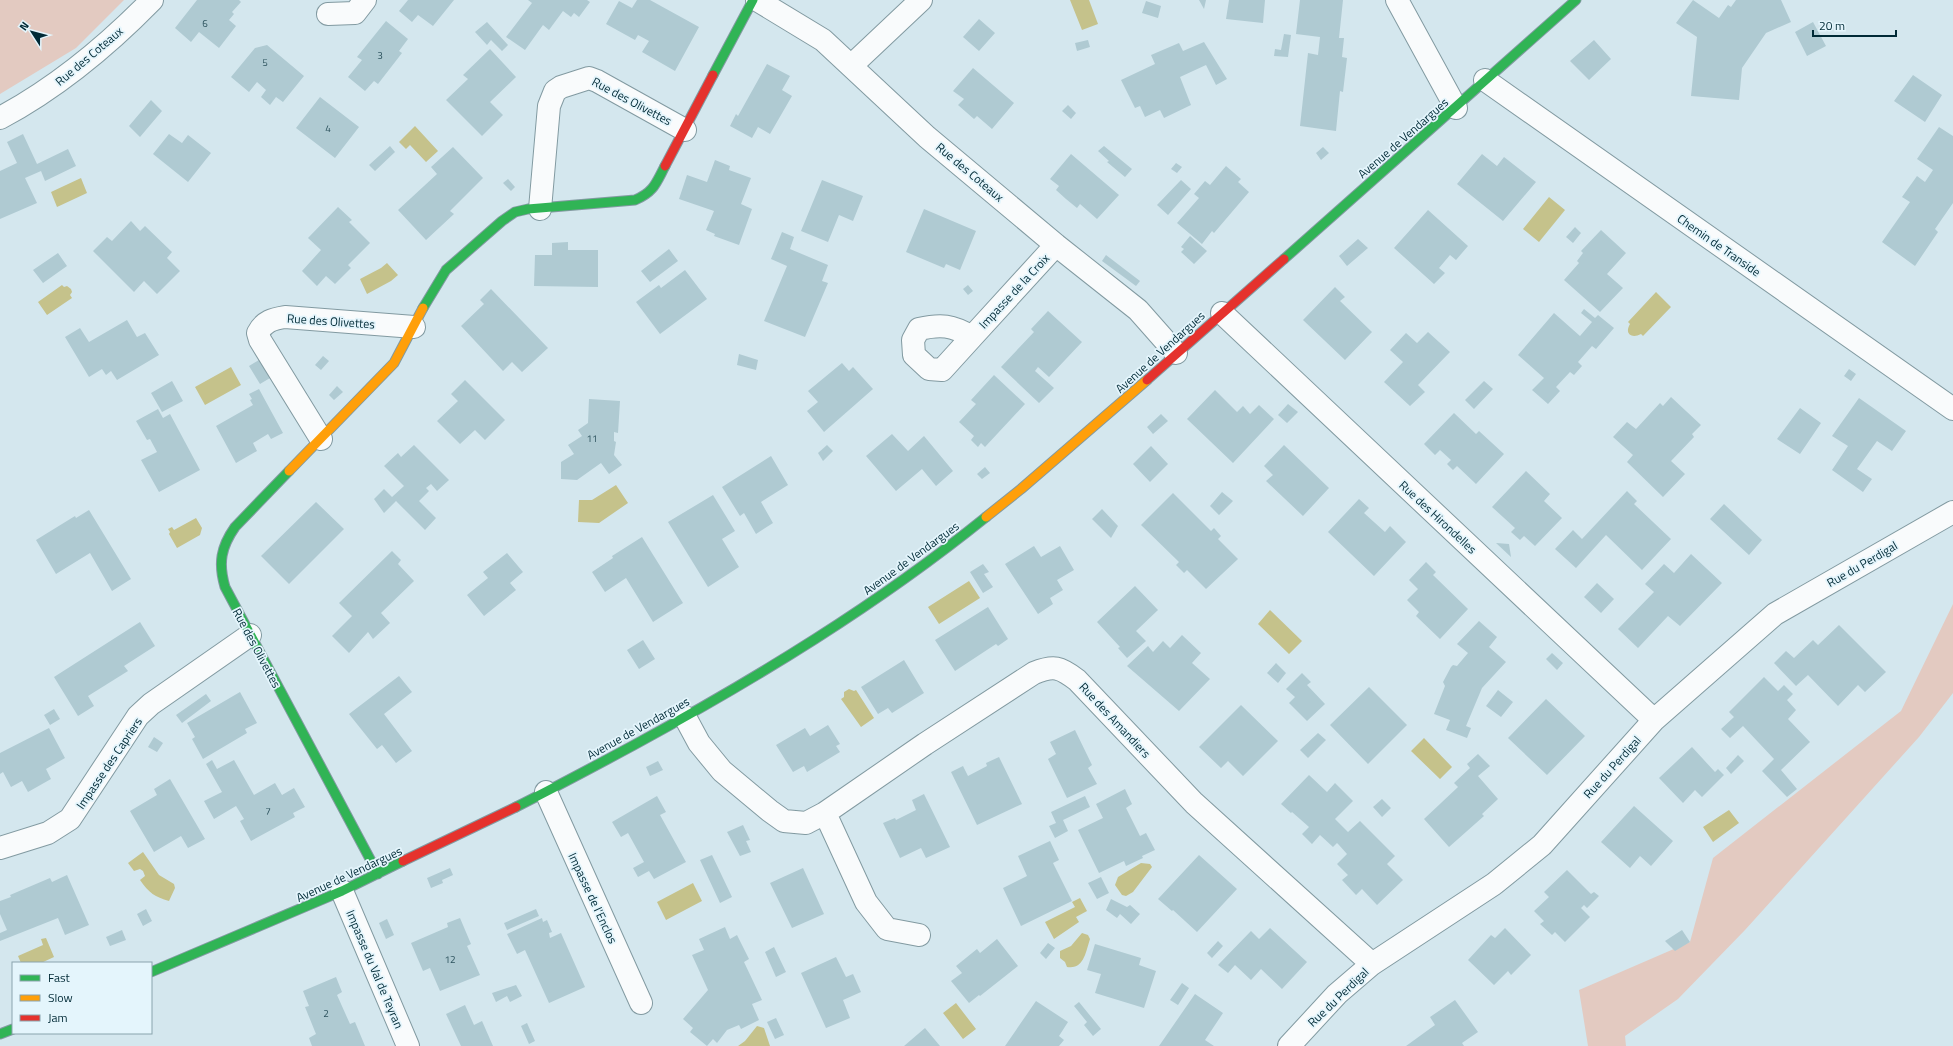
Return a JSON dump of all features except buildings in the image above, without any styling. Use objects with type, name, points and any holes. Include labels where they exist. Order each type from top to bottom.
[{"type":"street","name":"Rue des Coteaux","points":[[0,118],[57,84],[94,56],[152,0]]},
{"type":"street","points":[[328,14],[355,13],[365,0]]},
{"type":"street","name":"Rue des Olivettes","points":[[378,874],[225,587],[220,572],[220,556],[224,542],[235,527],[394,363],[433,290],[446,270],[515,212],[540,208],[635,200],[648,195],[685,130],[753,0]]},
{"type":"street","name":"Rue des Coteaux","points":[[757,0],[823,40],[928,136],[1056,245],[1138,310],[1176,353]]},
{"type":"street","points":[[851,66],[920,0]]},
{"type":"street","points":[[1397,0],[1456,108]]},
{"type":"street","name":"Avenue de Vendargues","points":[[152,972],[342,891],[546,792],[685,717],[786,657],[858,610],[951,545],[1051,464],[1456,108],[1485,80],[1576,0]]},
{"type":"street","name":"Rue des Olivettes","points":[[540,208],[549,106],[555,91],[561,87],[589,78],[597,80],[685,130]]},
{"type":"street","name":"Chemin de Transide","points":[[1485,80],[1953,409]]},
{"type":"street","name":"Impasse de la Croix","points":[[972,336],[1056,245]]},
{"type":"street","name":"Rue des Hirondelles","points":[[1222,313],[1654,720]]},
{"type":"street","name":"Rue des Olivettes","points":[[321,439],[260,340],[258,333],[262,325],[285,317],[414,327]]},
{"type":"street","name":"Rue du Perdigal","points":[[1289,1046],[1337,994],[1372,964],[1494,884],[1542,845],[1654,720],[1775,614],[1953,512]]},
{"type":"street","name":"Impasse des Capriers","points":[[0,848],[48,833],[70,819],[138,716],[151,704],[250,635]]},
{"type":"street","name":"Rue des Amandiers","points":[[685,717],[699,743],[722,772],[770,811],[784,820],[806,823],[824,813],[925,744],[1034,673],[1046,668],[1057,668],[1077,680],[1194,803],[1258,862],[1333,926],[1372,964]]},
{"type":"street","name":"Impasse de l'Enclos","points":[[546,792],[641,1003]]},
{"type":"street","points":[[824,813],[866,902],[887,929],[920,935]]},
{"type":"street","name":"Impasse du Val de Teyran","points":[[342,891],[408,1046]]},
{"type":"street","points":[[0,1034],[12,1029]]},
{"type":"shaded area","points":[[0,0],[124,0],[76,48],[0,94]]},
{"type":"shaded area","points":[[1070,0],[1089,0],[1098,24],[1082,30]]},
{"type":"shaded area","points":[[415,126],[438,151],[426,162],[410,145],[406,149],[399,142]]},
{"type":"shaded area","points":[[81,178],[87,193],[57,207],[51,192]]},
{"type":"shaded area","points":[[1549,197],[1565,210],[1539,242],[1523,229]]},
{"type":"shaded area","points":[[387,263],[398,275],[391,281],[367,294],[360,279],[381,268]]},
{"type":"shaded area","points":[[62,285],[71,289],[72,292],[70,295],[72,298],[47,315],[38,302]]},
{"type":"shaded area","points":[[1656,292],[1671,307],[1643,336],[1641,334],[1635,336],[1630,335],[1628,333],[1628,328],[1630,324],[1628,322]]},
{"type":"shaded area","points":[[231,367],[241,385],[205,405],[195,387]]},
{"type":"shaded area","points":[[616,485],[628,503],[599,523],[578,522],[579,500],[592,500]]},
{"type":"shaded area","points":[[196,518],[202,528],[200,535],[177,548],[169,534],[170,532],[168,529],[172,527],[174,530]]},
{"type":"shaded area","points":[[969,581],[980,598],[939,624],[928,607]]},
{"type":"shaded area","points":[[1953,604],[1953,693],[1919,737],[1745,930],[1678,999],[1625,1036],[1626,1046],[1588,1046],[1579,990],[1690,942],[1713,858],[1901,711]]},
{"type":"shaded area","points":[[1270,610],[1302,641],[1289,654],[1258,624]]},
{"type":"shaded area","points":[[849,689],[854,691],[856,690],[874,718],[861,727],[841,699],[844,697],[844,692]]},
{"type":"shaded area","points":[[1424,738],[1452,767],[1440,779],[1411,751]]},
{"type":"shaded area","points":[[1729,810],[1739,823],[1713,842],[1703,827]]},
{"type":"shaded area","points":[[143,852],[159,875],[174,884],[175,888],[169,901],[156,896],[149,891],[140,880],[145,876],[143,871],[140,869],[134,871],[128,863]]},
{"type":"shaded area","points":[[1141,863],[1150,864],[1152,867],[1133,892],[1126,896],[1122,895],[1115,885],[1118,877]]},
{"type":"shaded area","points":[[693,883],[702,901],[666,920],[657,902]]},
{"type":"shaded area","points":[[1080,898],[1087,911],[1076,917],[1079,922],[1054,939],[1045,922],[1075,907],[1072,902]]},
{"type":"shaded area","points":[[1082,933],[1088,935],[1090,939],[1083,959],[1077,966],[1067,967],[1065,962],[1060,958],[1060,951],[1071,946]]},
{"type":"shaded area","points":[[46,938],[54,957],[43,962],[21,962],[18,956],[43,945],[41,939]]},
{"type":"shaded area","points":[[956,1003],[976,1029],[963,1039],[943,1013]]},
{"type":"shaded area","points":[[757,1026],[764,1028],[770,1046],[738,1046],[745,1041]]},
{"type":"traffic: fast","points":[[713,75],[753,0]]},
{"type":"traffic: fast","points":[[1284,259],[1576,0]]},
{"type":"traffic: fast","points":[[423,308],[446,270],[502,221],[515,212],[528,209],[635,200],[646,194],[654,186],[665,166]]},
{"type":"traffic: fast","points":[[289,471],[230,534],[222,556],[221,563],[223,578],[225,587],[378,874]]},
{"type":"traffic: fast","points":[[516,807],[680,720],[771,667],[859,610],[945,549],[986,517]]},
{"type":"traffic: fast","points":[[152,972],[342,891],[403,861]]},
{"type":"traffic: fast","points":[[0,1034],[12,1029]]},
{"type":"traffic: slow","points":[[289,471],[394,363],[423,308]]},
{"type":"traffic: slow","points":[[986,517],[1021,489],[1147,380]]},
{"type":"traffic: jam","points":[[665,166],[713,75]]},
{"type":"traffic: jam","points":[[1147,380],[1284,259]]},
{"type":"traffic: jam","points":[[403,861],[516,807]]}]
